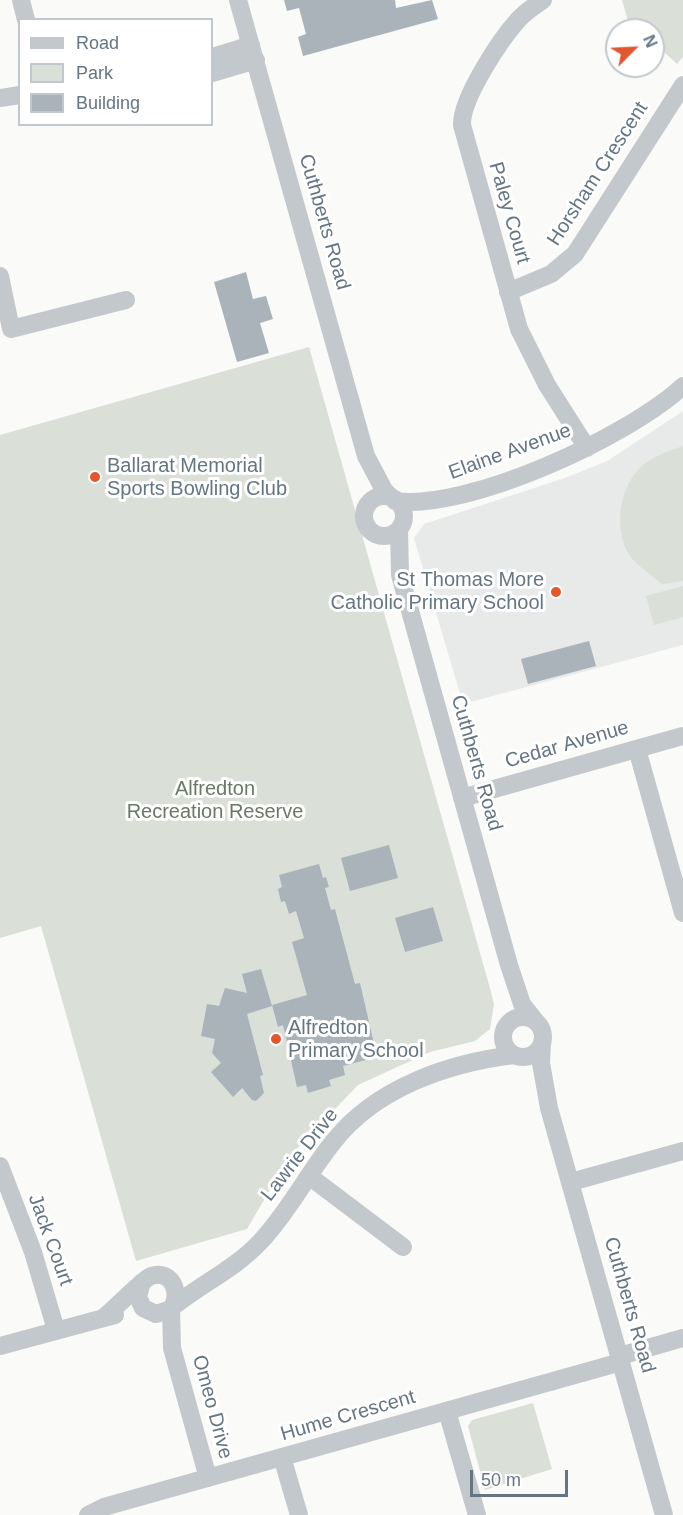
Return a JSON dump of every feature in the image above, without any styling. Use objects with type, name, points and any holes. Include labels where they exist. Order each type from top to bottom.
[{"type":"street","points":[[21,0],[26,18]]},
{"type":"street","name":"Cuthberts Road","points":[[238,0],[366,456],[384,490],[394,500]]},
{"type":"street","name":"Paley Court","points":[[543,0],[527,11],[513,26],[469,95],[462,118],[463,131],[519,329],[536,368],[587,448]]},
{"type":"street","points":[[213,57],[253,53]]},
{"type":"street","points":[[213,73],[253,53]]},
{"type":"street","name":"Horsham Crescent","points":[[508,292],[551,274],[575,254],[683,85]]},
{"type":"street","points":[[0,98],[18,95]]},
{"type":"street","points":[[0,276],[11,329],[126,300]]},
{"type":"street","name":"Elaine Avenue","points":[[400,527],[413,515],[442,499],[523,475],[587,448],[683,386]]},
{"type":"street","name":"Cuthberts Road","points":[[366,456],[367,506]]},
{"type":"street","points":[[379,497],[394,500],[402,511],[400,527],[389,535],[376,534],[365,521],[367,506],[379,497]]},
{"type":"street","name":"Elaine Avenue","points":[[394,500],[442,499]]},
{"type":"street","name":"Cuthberts Road","points":[[400,527],[400,574],[509,964],[522,1004],[537,1023]]},
{"type":"street","name":"Cuthberts Road","points":[[376,534],[400,574]]},
{"type":"street","name":"Cedar Avenue","points":[[462,798],[683,736]]},
{"type":"street","points":[[637,749],[683,913]]},
{"type":"street","name":"Cuthberts Road","points":[[505,1028],[510,1007],[509,964]]},
{"type":"street","points":[[522,1017],[537,1023],[542,1033],[542,1042],[532,1055],[515,1056],[504,1044],[505,1028],[513,1020],[522,1017]]},
{"type":"street","name":"Lawrie Drive","points":[[466,1065],[494,1043],[505,1028]]},
{"type":"street","name":"Cuthberts Road","points":[[542,1042],[541,1063],[549,1108],[572,1182],[664,1515]]},
{"type":"street","name":"Cuthberts Road","points":[[515,1056],[534,1076],[549,1108]]},
{"type":"street","name":"Lawrie Drive","points":[[172,1307],[232,1268],[263,1239],[340,1134],[375,1102],[402,1087],[466,1065],[515,1056]]},
{"type":"street","points":[[572,1182],[683,1151]]},
{"type":"street","name":"Jack Court","points":[[0,1166],[33,1252],[56,1330]]},
{"type":"street","points":[[309,1176],[403,1247]]},
{"type":"street","points":[[0,1346],[104,1317],[164,1313],[172,1307],[176,1289],[168,1279],[160,1275],[152,1276],[142,1282],[126,1300],[104,1317]]},
{"type":"street","name":"Lawrie Drive","points":[[160,1275],[183,1279],[215,1277]]},
{"type":"street","points":[[142,1282],[138,1297],[141,1305],[151,1313]]},
{"type":"street","name":"Omeo Drive","points":[[172,1307],[172,1347],[208,1478]]},
{"type":"street","name":"Omeo Drive","points":[[151,1313],[172,1347]]},
{"type":"street","name":"Hume Crescent","points":[[87,1515],[104,1507],[447,1411],[683,1338]]},
{"type":"street","points":[[447,1411],[477,1515]]},
{"type":"street","points":[[282,1458],[298,1515]]},
{"type":"shaded area","name":"St Thomas More Catholic Primary School","points":[[683,411],[683,645],[463,704],[414,538],[424,524],[565,478],[607,461]]},
{"type":"green space","points":[[622,0],[683,0],[683,57],[677,64],[665,53],[665,18],[627,18]]},
{"type":"green space","name":"Alfredton Recreation Reserve","points":[[309,347],[491,992],[494,1004],[490,1029],[475,1041],[430,1052],[358,1085],[289,1157],[247,1229],[136,1261],[41,926],[0,938],[0,435]]},
{"type":"green space","points":[[683,446],[683,581],[662,584],[628,553],[621,531],[621,507],[628,484],[642,466],[656,457]]},
{"type":"green space","points":[[683,586],[683,617],[654,625],[646,596]]},
{"type":"green space","points":[[533,1403],[552,1469],[485,1490],[468,1426],[472,1420]]},
{"type":"building","points":[[284,0],[395,0],[396,8],[432,0],[438,19],[303,56],[298,37],[306,34],[299,8],[287,11]]},
{"type":"building","points":[[246,272],[253,299],[266,296],[273,319],[260,323],[269,353],[237,362],[214,282]]},
{"type":"building","points":[[589,641],[596,666],[528,684],[521,659]]},
{"type":"building","points":[[389,845],[398,878],[350,891],[341,858]]},
{"type":"building","points":[[319,864],[323,878],[326,877],[329,887],[325,888],[331,910],[335,909],[355,984],[360,983],[377,1057],[343,1066],[345,1075],[329,1080],[331,1086],[308,1093],[306,1085],[297,1087],[283,1025],[278,1027],[272,1005],[307,995],[292,942],[304,938],[296,911],[289,914],[285,901],[281,902],[278,889],[282,887],[279,875]]},
{"type":"building","points":[[433,907],[443,941],[405,952],[395,918]]},
{"type":"building","points":[[261,969],[272,1006],[247,1014],[263,1075],[260,1076],[264,1093],[256,1101],[252,1100],[242,1088],[233,1097],[211,1072],[221,1063],[212,1053],[215,1039],[201,1036],[207,1004],[219,1006],[225,988],[247,993],[242,974]]},
{"type":"place","name":"Ballarat Memorial Sports Bowling Club","points":[[95,477]]},
{"type":"place","name":"St Thomas More Catholic Primary School","points":[[556,592]]},
{"type":"place","name":"Alfredton Primary School","points":[[276,1039]]}]
